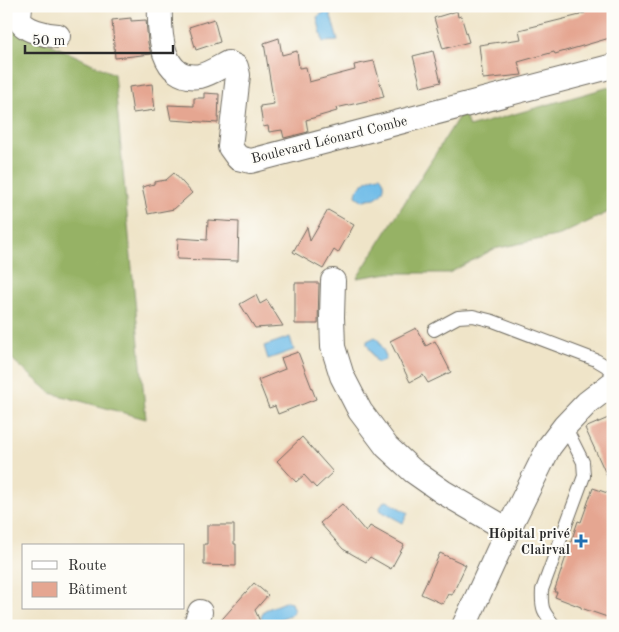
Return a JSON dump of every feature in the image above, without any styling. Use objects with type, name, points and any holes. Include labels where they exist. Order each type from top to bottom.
[{"type":"street","points":[[20,6],[19,19],[24,26],[40,33],[58,36]]},
{"type":"street","name":"Boulevard Léonard Combe","points":[[160,6],[164,49],[169,64],[180,74],[190,77],[202,76],[228,63],[236,67],[238,75],[230,147],[238,158],[251,160],[613,66]]},
{"type":"street","points":[[332,280],[333,347],[342,376],[360,411],[387,447],[413,471],[443,492],[508,530]]},
{"type":"street","points":[[464,626],[549,447],[587,403],[613,383]]},
{"type":"lane","points":[[434,330],[458,317],[473,316],[493,321],[596,360],[606,366],[613,374]]},
{"type":"lane","points":[[555,626],[544,613],[541,603],[542,590],[584,476],[584,462],[566,426]]},
{"type":"green space","points":[[6,23],[114,74],[146,419],[51,393],[6,354]]},
{"type":"green space","points":[[613,86],[613,210],[560,235],[494,249],[449,273],[389,273],[357,278],[463,110],[469,127]]},
{"type":"water","points":[[329,9],[338,41],[323,42],[317,17]]},
{"type":"water","points":[[380,176],[384,182],[384,188],[378,196],[363,201],[356,196],[357,190],[364,183]]},
{"type":"water","points":[[290,337],[294,350],[268,359],[264,346]]},
{"type":"water","points":[[375,337],[378,339],[386,356],[385,360],[379,362],[376,361],[367,344],[367,341]]},
{"type":"water","points":[[387,501],[408,513],[403,523],[381,511],[380,508],[383,502]]},
{"type":"water","points":[[287,601],[291,603],[294,611],[292,614],[270,623],[262,620],[261,617],[265,610]]},
{"type":"building","points":[[583,6],[613,6],[613,37],[555,54],[554,52],[518,62],[522,75],[483,79],[479,45],[521,39],[519,30],[580,15],[585,13]]},
{"type":"building","points":[[457,11],[458,17],[461,16],[469,42],[443,49],[434,18]]},
{"type":"building","points":[[131,18],[131,21],[146,20],[151,54],[115,58],[112,20]]},
{"type":"building","points":[[214,19],[220,42],[196,50],[189,27]]},
{"type":"building","points":[[279,38],[282,55],[297,51],[299,68],[306,67],[309,82],[355,70],[354,65],[374,61],[384,97],[336,108],[337,111],[306,120],[308,132],[284,138],[282,130],[269,132],[268,126],[263,127],[260,106],[274,104],[264,43]]},
{"type":"building","points":[[433,51],[441,82],[421,87],[413,56]]},
{"type":"building","points":[[152,84],[155,110],[133,113],[129,87]]},
{"type":"building","points":[[204,93],[219,94],[218,123],[171,120],[168,105],[194,106],[194,98],[204,98]]},
{"type":"building","points":[[174,173],[192,193],[174,209],[148,214],[142,187],[166,180]]},
{"type":"building","points":[[328,210],[354,225],[338,253],[334,250],[323,269],[293,252],[307,227],[310,241]]},
{"type":"building","points":[[208,220],[239,222],[238,261],[177,259],[178,238],[207,240]]},
{"type":"building","points":[[295,283],[319,283],[318,324],[295,324]]},
{"type":"building","points":[[256,295],[260,304],[267,300],[283,326],[255,328],[240,304]]},
{"type":"building","points":[[416,328],[426,346],[435,341],[451,372],[428,383],[423,375],[410,382],[390,341]]},
{"type":"building","points":[[298,352],[316,399],[278,414],[275,406],[269,408],[258,380],[285,369],[281,358]]},
{"type":"building","points":[[613,416],[613,489],[585,428]]},
{"type":"building","points":[[302,437],[333,472],[316,488],[304,475],[296,482],[277,461]]},
{"type":"building","points":[[593,488],[613,495],[613,619],[555,597],[557,592],[554,592],[578,521],[581,522]]},
{"type":"building","points":[[342,504],[366,532],[370,526],[404,545],[391,569],[370,557],[366,562],[343,549],[320,523]]},
{"type":"building","points":[[207,525],[234,525],[236,566],[204,565],[204,544],[207,544]]},
{"type":"building","points":[[440,553],[466,565],[452,595],[448,594],[443,604],[421,594]]},
{"type":"building","points":[[254,583],[268,595],[255,610],[262,626],[216,626]]},
{"type":"place","name":"Hôpital privé Clairval","points":[[581,541]]}]
